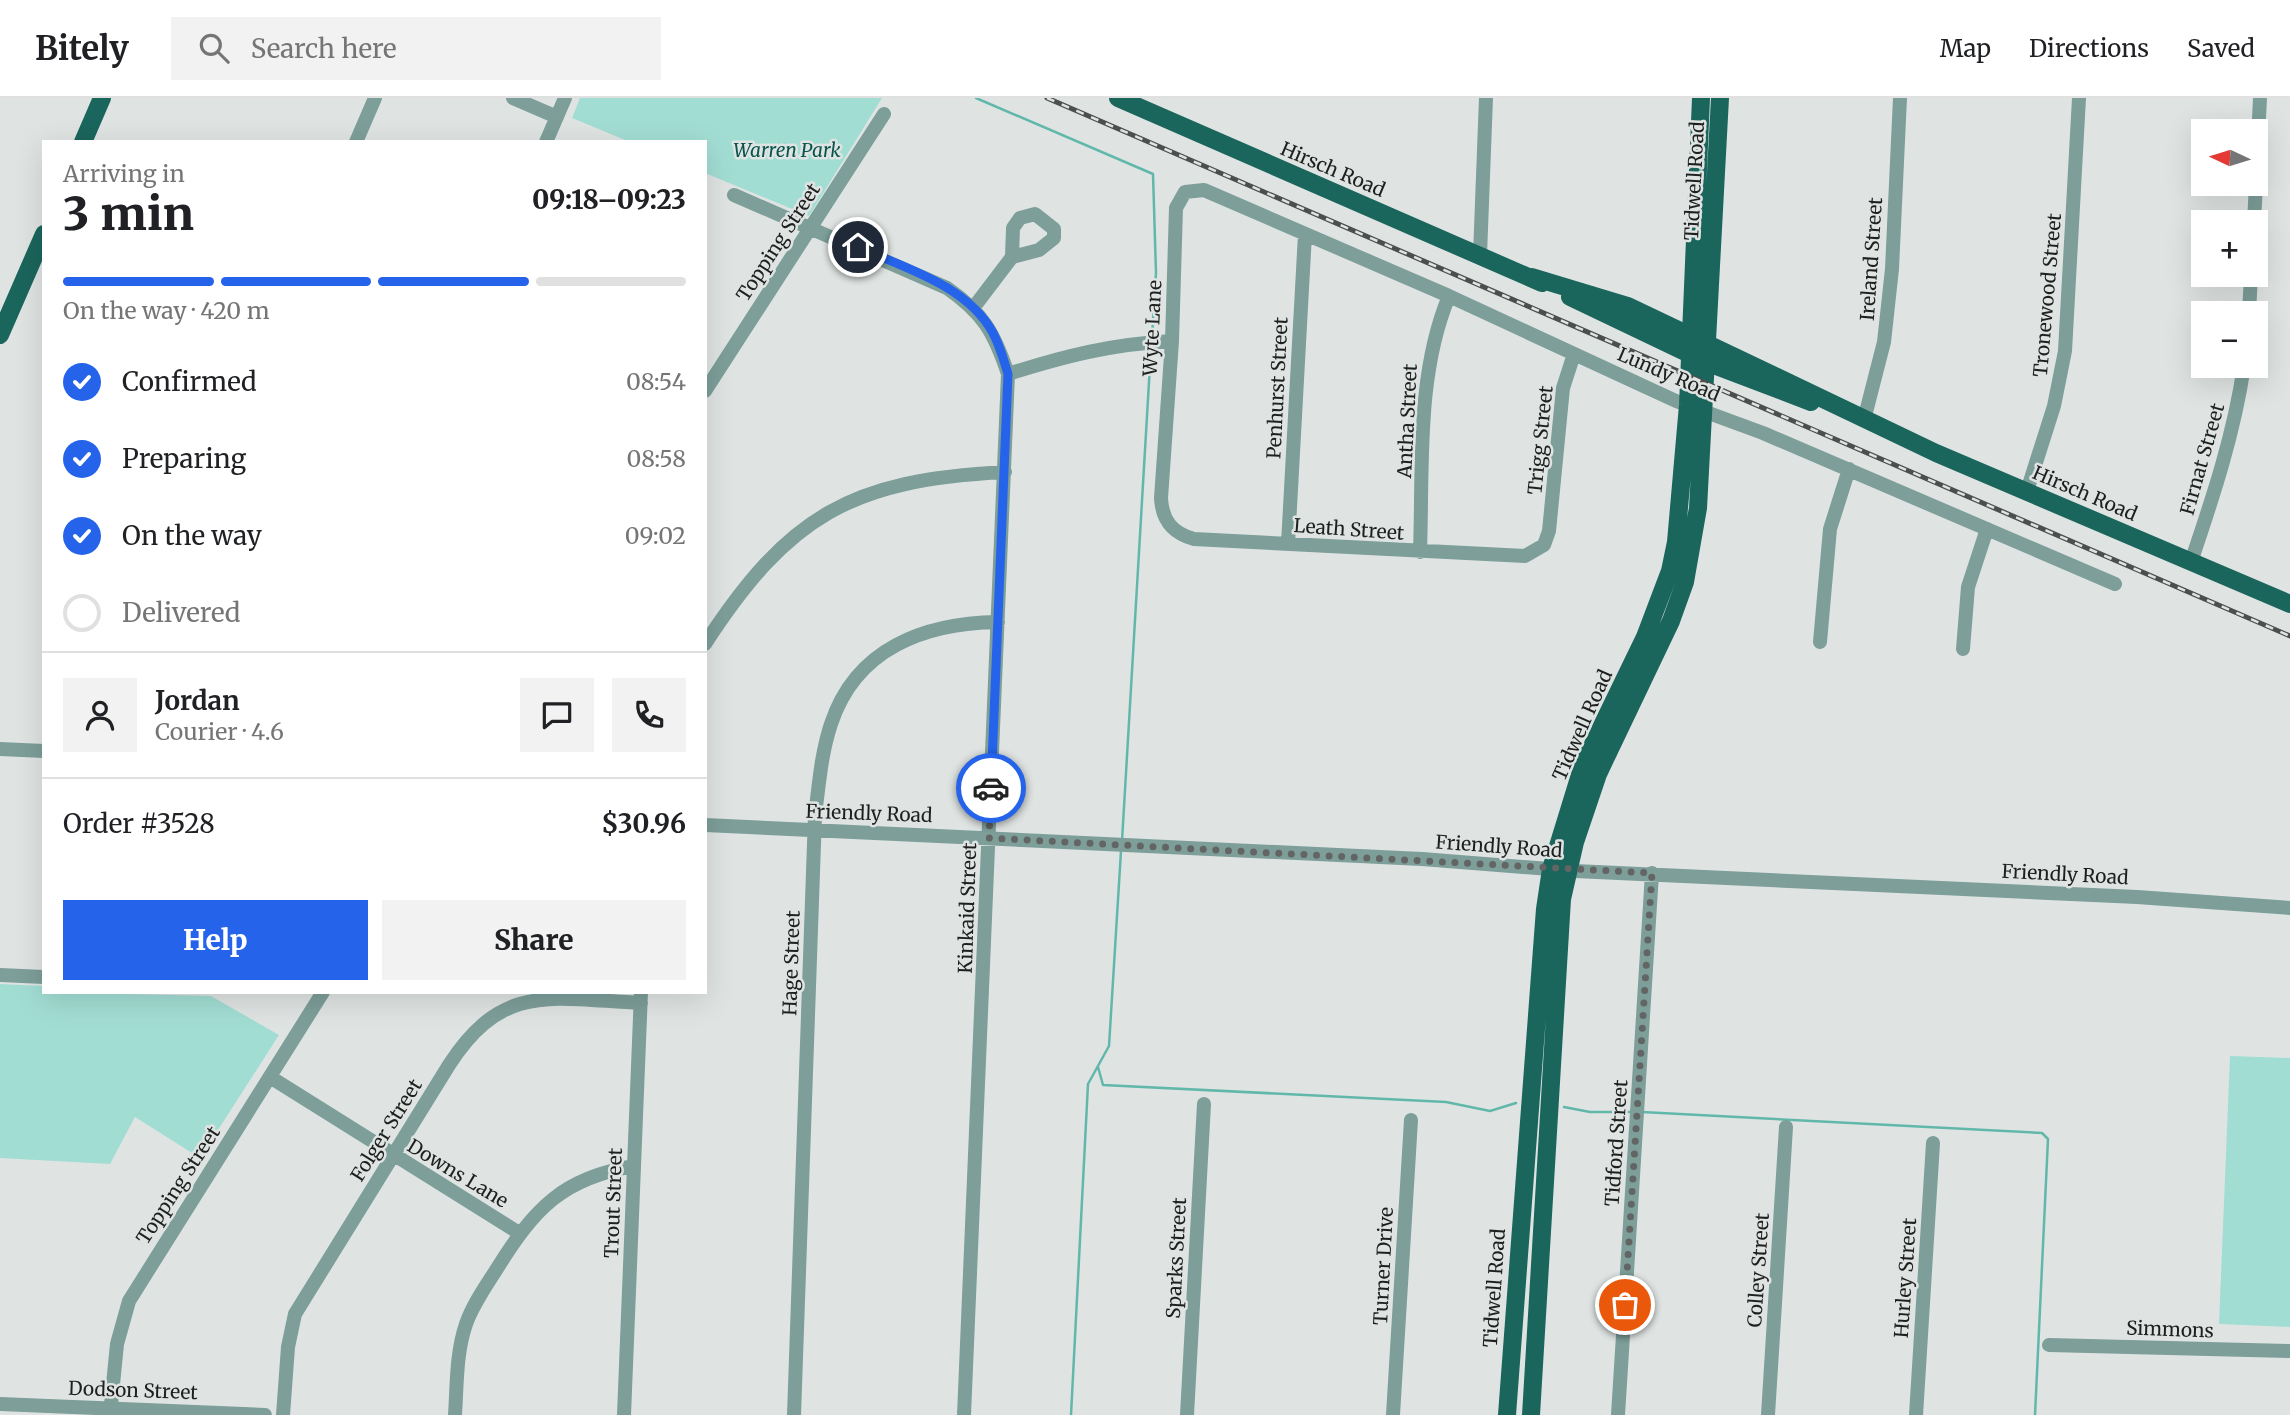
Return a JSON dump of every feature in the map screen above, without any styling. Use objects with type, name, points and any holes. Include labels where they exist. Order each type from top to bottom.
[{"type":"main road","points":[[84,140],[102,98]]},
{"type":"main road","name":"Hirsch Road","points":[[1118,98],[1532,277],[1698,358],[1864,420]]},
{"type":"main road","name":"Tidwell Road","points":[[1507,1415],[1513,1312],[1544,1031],[1559,926],[1559,870],[1598,775],[1616,715],[1671,621],[1678,573],[1681,496],[1696,408],[1707,166],[1702,98]]},
{"type":"main road","name":"Tidwell Road","points":[[1707,166],[1720,98]]},
{"type":"main road","points":[[0,335],[42,239]]},
{"type":"main road","name":"Hirsch Road","points":[[1532,277],[1628,306],[1864,420],[2290,604]]},
{"type":"main road","name":"Tidwell Road","points":[[1531,1415],[1538,1314],[1544,1031]]},
{"type":"main road","points":[[1513,1312],[1538,1314]]},
{"type":"street","points":[[357,140],[375,98]]},
{"type":"street","points":[[513,98],[557,117]]},
{"type":"street","points":[[548,140],[565,98]]},
{"type":"street","points":[[1480,255],[1486,98]]},
{"type":"street","name":"Ireland Street","points":[[1864,420],[1884,342],[1900,98]]},
{"type":"street","name":"Tronewood Street","points":[[2027,491],[2054,406],[2064,351],[2079,98]]},
{"type":"street","points":[[2259,119],[2260,98]]},
{"type":"street","name":"Topping Street","points":[[707,388],[884,114]]},
{"type":"street","name":"Wyte Lane","points":[[1161,495],[1166,341],[1175,208],[1185,192],[1210,193]]},
{"type":"street","name":"Lundy Road","points":[[1210,193],[1449,296],[1696,408],[1849,469],[2115,584]]},
{"type":"street","points":[[734,195],[928,279],[974,306],[1012,257]]},
{"type":"street","name":"Penhurst Street","points":[[1288,544],[1305,234]]},
{"type":"street","name":"Antha Street","points":[[1420,552],[1430,358],[1437,326],[1449,296]]},
{"type":"street","name":"Kinkaid Street","points":[[964,1415],[1008,374],[993,333],[974,306]]},
{"type":"street","points":[[1008,374],[1077,352],[1138,342],[1166,341]]},
{"type":"street","name":"Trigg Street","points":[[1549,531],[1563,388],[1574,354]]},
{"type":"street","name":"Firnat Street","points":[[2191,562],[2220,478],[2242,378]]},
{"type":"street","points":[[1820,642],[1830,529],[1849,469]]},
{"type":"street","points":[[707,640],[737,595],[777,550],[839,506],[907,482],[1005,472]]},
{"type":"street","name":"Leath Street","points":[[1161,495],[1163,515],[1182,535],[1288,544],[1525,556],[1544,545],[1549,531]]},
{"type":"street","points":[[1964,649],[1968,587],[1987,529]]},
{"type":"street","name":"Hage Street","points":[[794,1415],[815,830],[826,740],[835,713],[853,682],[886,651],[923,631],[966,622],[998,622]]},
{"type":"street","points":[[0,749],[42,751]]},
{"type":"street","name":"Friendly Road","points":[[707,825],[1422,859],[1559,870],[2137,897],[2290,908]]},
{"type":"street","name":"Tidford Street","points":[[1618,1415],[1652,873]]},
{"type":"street","points":[[0,975],[42,977]]},
{"type":"street","name":"Topping Street","points":[[110,1412],[120,1329],[129,1301],[322,994]]},
{"type":"street","name":"Folger Street","points":[[284,1415],[288,1347],[295,1314],[452,1061],[471,1035],[492,1015],[518,1002],[546,998],[641,998]]},
{"type":"street","name":"Trout Street","points":[[624,1415],[641,998]]},
{"type":"street","name":"Downs Lane","points":[[270,1077],[519,1233]]},
{"type":"street","name":"Sparks Street","points":[[1186,1415],[1204,1104]]},
{"type":"street","name":"Turner Drive","points":[[1393,1415],[1410,1120]]},
{"type":"street","name":"Colley Street","points":[[1768,1415],[1786,1127]]},
{"type":"street","name":"Hurley Street","points":[[1916,1415],[1933,1143]]},
{"type":"street","points":[[455,1415],[458,1363],[466,1324],[519,1233],[546,1202],[577,1181],[610,1170],[634,1166]]},
{"type":"street","name":"Simmons","points":[[2049,1345],[2290,1351]]},
{"type":"street","name":"Dodson Street","points":[[0,1404],[110,1412],[265,1415]]},
{"type":"green space","name":"Warren Park","points":[[580,98],[882,98],[809,216],[707,174],[707,140],[625,140],[572,118]]},
{"type":"green space","points":[[0,984],[42,986],[42,994],[211,996],[279,1035],[200,1158],[135,1117],[110,1164],[0,1158]]},
{"type":"green space","points":[[2230,1056],[2290,1058],[2290,1327],[2219,1324]]},
{"type":"waterway","points":[[976,98],[1153,174],[1156,273],[1152,337]]},
{"type":"waterway","points":[[1122,841],[1151,348]]},
{"type":"waterway","points":[[1071,1415],[1088,1084],[1109,1046],[1121,851]]},
{"type":"waterway","points":[[1098,1067],[1103,1085],[1446,1102],[1490,1111],[1516,1103]]},
{"type":"waterway","points":[[1564,1107],[1590,1112],[1631,1112]]},
{"type":"waterway","points":[[1642,1112],[2042,1133],[2048,1139],[2035,1415]]},
{"type":"railway","points":[[1047,98],[2290,636]]},
{"type":"way so far","points":[[991,788],[989,838],[1422,859],[1534,869],[1652,873],[1625,1305]]},
{"type":"route","points":[[858,247],[947,288],[974,306],[993,333],[1008,374],[991,788]]}]
